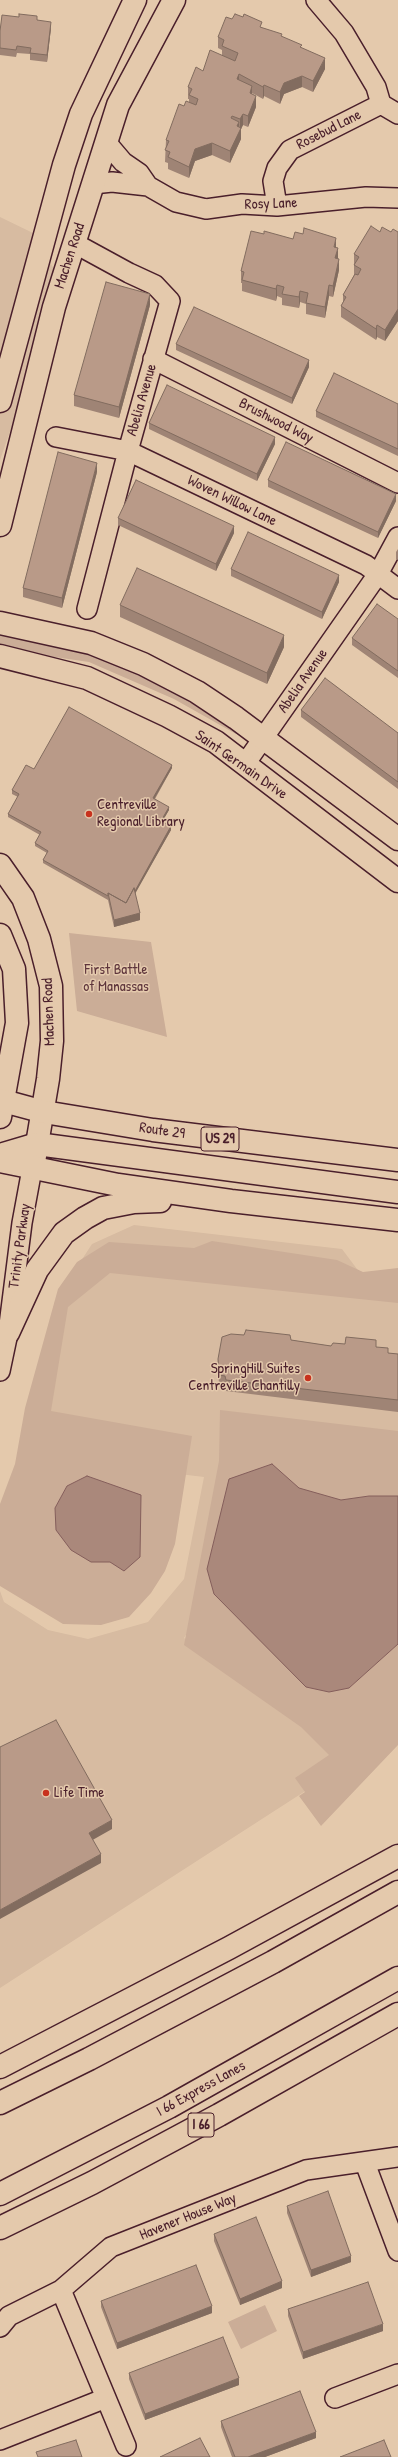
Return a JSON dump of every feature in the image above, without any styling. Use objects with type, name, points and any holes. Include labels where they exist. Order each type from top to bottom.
[{"type":"main road","name":"Machen Road","points":[[0,401],[64,165],[81,114],[135,0]]},
{"type":"main road","name":"Machen Road","points":[[0,525],[54,307],[118,105],[174,0]]},
{"type":"main road","points":[[0,624],[91,643],[143,664],[197,692],[263,738],[398,838]]},
{"type":"main road","name":"Saint Germain Drive","points":[[0,656],[87,678],[112,688],[216,742],[398,881]]},
{"type":"main road","name":"Machen Road","points":[[0,865],[24,898],[39,939],[51,986],[52,1041],[44,1112],[32,1169]]},
{"type":"main road","points":[[0,935],[14,969],[17,1016],[1,1106]]},
{"type":"main road","name":"Route 29","points":[[1,1106],[153,1130],[398,1160]]},
{"type":"main road","points":[[0,1155],[37,1144],[398,1192]]},
{"type":"main road","points":[[0,1161],[32,1169],[118,1185],[231,1201],[398,1220]]},
{"type":"main road","points":[[8,1333],[38,1270],[53,1246],[64,1234],[85,1218],[103,1208],[134,1202],[231,1201]]},
{"type":"main road","points":[[0,2067],[229,1948],[398,1856]]},
{"type":"main road","points":[[0,2102],[89,2059],[266,1966],[398,1892]]},
{"type":"main road","name":"I 66 Express Lanes","points":[[0,2194],[170,2107],[398,1978]]},
{"type":"main road","name":"I 66","points":[[0,2228],[92,2183],[220,2115],[398,2014]]},
{"type":"street","points":[[316,0],[344,33],[376,87],[381,104],[398,114]]},
{"type":"street","name":"Rosebud Lane","points":[[277,206],[273,181],[277,168],[290,150],[381,104]]},
{"type":"street","name":"Rosy Lane","points":[[106,142],[123,162],[139,173],[148,186]]},
{"type":"street","name":"Rosy Lane","points":[[93,184],[112,182],[148,186],[176,202],[206,209],[242,204],[277,206],[366,197],[398,198]]},
{"type":"street","name":"Abelia Avenue","points":[[74,243],[129,273],[155,285],[170,301],[128,451],[87,609]]},
{"type":"street","name":"Brushwood Way","points":[[154,359],[398,483]]},
{"type":"street","name":"Woven Willow Lane","points":[[56,437],[128,451],[366,565],[398,589]]},
{"type":"street","name":"Abelia Avenue","points":[[245,764],[378,574],[398,537]]},
{"type":"street","name":"Trinity Parkway","points":[[0,1372],[8,1333],[22,1223],[32,1169]]},
{"type":"street","name":"Havener House Way","points":[[0,2327],[9,2316],[61,2290],[111,2247],[306,2170],[365,2163],[398,2157]]},
{"type":"street","points":[[365,2163],[398,2251]]},
{"type":"street","points":[[61,2290],[126,2446]]},
{"type":"street","points":[[335,2398],[398,2374]]},
{"type":"street","points":[[0,2440],[106,2398]]},
{"type":"shaded area","points":[[0,217],[33,233],[62,283],[0,460]]},
{"type":"shaded area","points":[[134,1225],[342,1249],[366,1281],[398,1298],[398,1472],[208,1598],[184,1638],[362,1762],[341,1768],[0,1988],[0,1591],[4,1602],[48,1630],[88,1639],[148,1622],[184,1579],[204,1477],[22,1455],[55,1301],[92,1244]]},
{"type":"shaded area","points":[[272,1464],[299,1488],[341,1500],[369,1496],[398,1496],[398,1644],[349,1688],[329,1692],[306,1687],[214,1594],[207,1569],[229,1479]]},
{"type":"shaded area","points":[[87,1476],[141,1495],[140,1557],[124,1571],[110,1562],[91,1562],[71,1550],[56,1530],[55,1508],[67,1486]]},
{"type":"green space","points":[[0,630],[92,656],[130,671],[209,711],[237,731],[236,734],[174,699],[89,662],[0,649]]},
{"type":"green space","name":"First Battle of Manassas","points":[[69,933],[151,942],[167,1037],[77,1011]]},
{"type":"green space","points":[[212,1241],[337,1260],[363,1272],[398,1268],[398,1303],[110,1273],[68,1307],[51,1411],[192,1436],[175,1544],[165,1571],[151,1593],[129,1617],[101,1625],[63,1624],[0,1586],[0,1504],[15,1464],[25,1408],[58,1289],[77,1262],[109,1242],[194,1248]],"holes":[[[87,1476],[112,1485],[110,1562],[91,1562],[55,1508],[67,1486]]]},
{"type":"green space","points":[[220,1410],[398,1431],[398,1496],[369,1496],[341,1500],[299,1488],[272,1464],[349,1688],[398,1644],[398,1745],[321,1826],[299,1796],[305,1792],[295,1778],[329,1755],[301,1727],[184,1645],[219,1461]]},
{"type":"green space","points":[[265,2305],[277,2331],[241,2349],[228,2322]]},
{"type":"building","points":[[19,14],[37,16],[37,20],[51,22],[47,55],[30,53],[31,48],[17,46],[16,50],[0,48],[2,15],[19,17]]},
{"type":"building","points":[[235,14],[243,17],[244,14],[262,22],[260,27],[282,34],[281,36],[302,45],[300,47],[325,58],[313,81],[302,76],[284,83],[280,92],[264,85],[263,87],[239,74],[237,79],[252,86],[250,93],[256,96],[248,116],[243,114],[240,119],[232,116],[231,118],[239,122],[237,126],[241,128],[230,151],[212,143],[195,149],[189,167],[168,157],[170,152],[165,150],[169,141],[166,140],[179,104],[184,106],[186,101],[196,105],[198,99],[189,95],[192,89],[188,87],[196,67],[203,71],[210,50],[235,61],[238,53],[222,46],[224,40],[218,37],[226,17],[232,19]]},
{"type":"building","points":[[371,226],[380,232],[382,227],[391,232],[393,229],[398,232],[398,309],[385,330],[377,325],[376,329],[341,306],[346,297],[343,295],[355,274],[358,275],[361,269],[354,265],[359,257],[354,254]]},
{"type":"building","points":[[304,228],[336,238],[334,247],[338,248],[335,258],[339,259],[333,286],[329,285],[325,307],[306,303],[308,293],[300,291],[299,297],[282,294],[284,287],[277,285],[276,289],[242,280],[244,272],[241,271],[251,231],[264,234],[264,231],[293,239],[295,232],[303,234]]},
{"type":"building","points":[[106,282],[150,294],[119,407],[74,395]]},
{"type":"building","points":[[194,307],[309,360],[292,398],[176,344]]},
{"type":"building","points":[[334,373],[398,404],[398,449],[316,411]]},
{"type":"building","points":[[167,385],[275,437],[257,474],[149,423]]},
{"type":"building","points":[[286,442],[396,494],[378,532],[268,480]]},
{"type":"building","points":[[58,452],[97,463],[62,598],[23,588]]},
{"type":"building","points":[[136,480],[234,526],[216,564],[118,518]]},
{"type":"building","points":[[248,532],[339,575],[322,612],[231,569]]},
{"type":"building","points":[[137,568],[284,635],[267,673],[120,605]]},
{"type":"building","points":[[377,604],[398,619],[398,671],[352,638]]},
{"type":"building","points":[[325,678],[398,733],[398,782],[301,710]]},
{"type":"building","name":"Centreville Regional Library","points":[[69,707],[172,765],[153,798],[169,807],[161,821],[171,826],[135,891],[134,888],[126,903],[108,893],[108,896],[43,860],[48,851],[35,843],[41,832],[8,814],[19,794],[12,790],[26,765],[34,769]]},
{"type":"building","points":[[134,888],[140,913],[114,920],[108,893],[126,903]]},
{"type":"building","name":"SpringHill Suites Centreville Chantilly","points":[[246,1330],[290,1335],[291,1340],[331,1346],[333,1343],[345,1344],[346,1337],[376,1340],[376,1347],[388,1348],[388,1353],[398,1354],[398,1400],[226,1380],[225,1376],[219,1375],[218,1359],[222,1337],[231,1334],[244,1335]]},
{"type":"building","name":"Life Time","points":[[56,1720],[112,1820],[89,1833],[101,1854],[0,1910],[0,1747]]},
{"type":"building","points":[[328,2191],[351,2256],[311,2270],[287,2206]]},
{"type":"building","points":[[256,2217],[282,2281],[240,2299],[214,2234]]},
{"type":"building","points":[[196,2265],[212,2306],[117,2343],[101,2301]]},
{"type":"building","points":[[368,2282],[383,2324],[303,2352],[288,2309]]},
{"type":"building","points":[[223,2337],[239,2378],[145,2414],[129,2373]]},
{"type":"building","points":[[300,2391],[316,2432],[248,2457],[235,2457],[221,2421]]},
{"type":"building","points":[[200,2438],[210,2457],[160,2457]]},
{"type":"building","points":[[76,2440],[82,2457],[38,2457],[36,2452]]},
{"type":"building","points":[[384,2440],[391,2457],[340,2457]]},
{"type":"place","name":"Centreville Regional Library","points":[[89,814]]},
{"type":"place","name":"SpringHill Suites Centreville Chantilly","points":[[308,1378]]},
{"type":"place","name":"Life Time","points":[[46,1793]]}]
